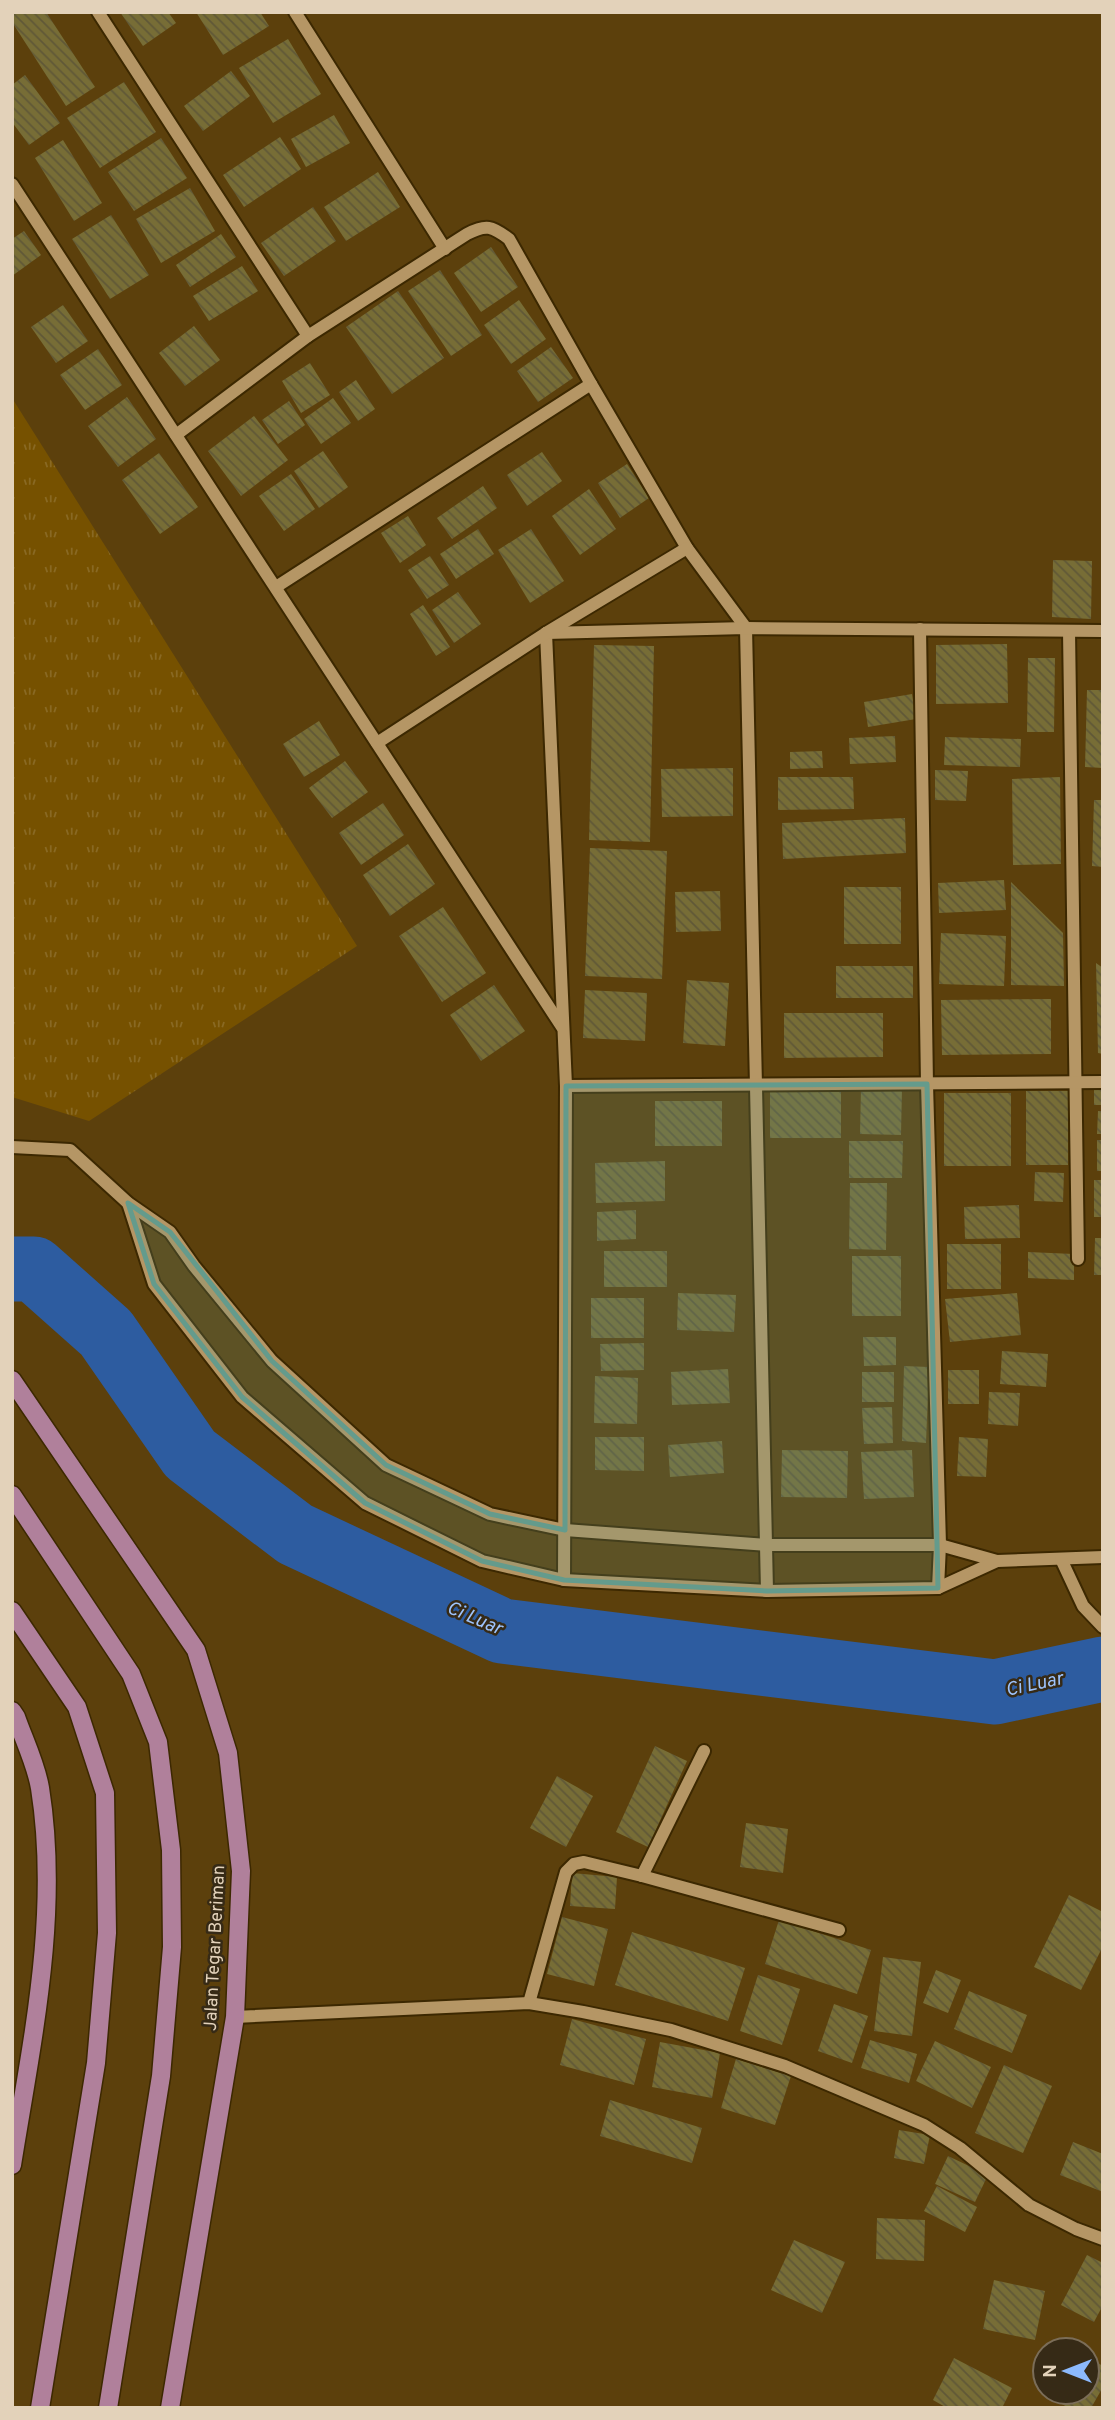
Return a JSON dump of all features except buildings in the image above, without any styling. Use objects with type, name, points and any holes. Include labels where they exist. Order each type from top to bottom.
[{"type":"main road","name":"Jalan Tegar Beriman","points":[[12,1380],[196,1650],[228,1753],[241,1871],[235,2017],[170,2408]]},
{"type":"main road","points":[[12,1495],[131,1674],[158,1742],[171,1850],[172,1947],[161,2076],[108,2408]]},
{"type":"main road","points":[[12,1611],[77,1707],[105,1793],[107,1933],[96,2063],[40,2408]]},
{"type":"main road","points":[[12,1711],[40,1786],[48,1872],[43,1973],[12,2165]]},
{"type":"street","points":[[98,12],[308,336]]},
{"type":"street","points":[[295,12],[444,249]]},
{"type":"street","points":[[12,184],[562,1027]]},
{"type":"street","points":[[176,435],[308,336],[480,227],[495,228],[509,239],[687,548],[746,628],[767,1591]]},
{"type":"street","points":[[275,587],[591,384]]},
{"type":"street","points":[[377,743],[545,633],[687,548]]},
{"type":"street","points":[[545,633],[746,628],[1103,631]]},
{"type":"street","points":[[920,629],[927,1084],[940,1545],[938,1588]]},
{"type":"street","points":[[1069,631],[1078,1259]]},
{"type":"street","points":[[545,633],[566,1086],[564,1580]]},
{"type":"street","points":[[566,1086],[1103,1082]]},
{"type":"street","points":[[12,1147],[70,1150],[128,1203],[170,1231],[194,1266],[272,1361],[386,1465],[490,1514],[565,1530],[766,1545],[940,1545],[997,1561],[1103,1557]]},
{"type":"street","points":[[128,1203],[154,1284],[242,1397],[365,1503],[482,1561],[564,1580],[767,1591],[938,1588],[997,1561]]},
{"type":"street","points":[[1061,1559],[1083,1606],[1103,1627]]},
{"type":"street","points":[[642,1876],[704,1751]]},
{"type":"street","points":[[529,2003],[566,1872],[574,1864],[584,1863],[642,1876],[839,1930]]},
{"type":"street","points":[[235,2017],[529,2003],[671,2030],[785,2066],[924,2125],[960,2148],[1029,2205],[1076,2229],[1103,2239]]},
{"type":"highlighted area","points":[[927,1084],[938,1588],[767,1591],[564,1580],[482,1561],[365,1503],[242,1397],[154,1284],[128,1203],[170,1232],[272,1361],[386,1465],[490,1514],[565,1530],[566,1086]]},
{"type":"green space","points":[[12,398],[357,946],[89,1121],[12,1097]]},
{"type":"waterway","name":"Ci Luar","points":[[12,1269],[34,1269],[106,1333],[190,1454],[295,1534],[502,1631],[995,1692],[1103,1669]]}]
